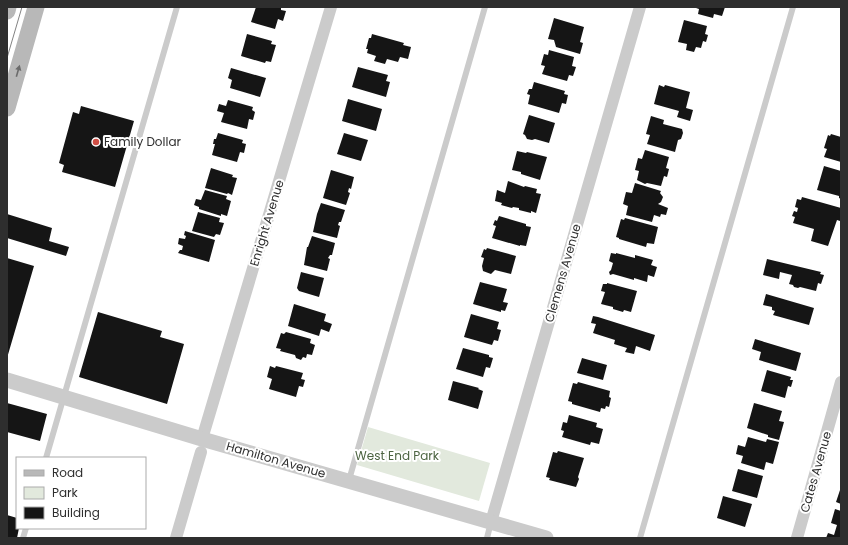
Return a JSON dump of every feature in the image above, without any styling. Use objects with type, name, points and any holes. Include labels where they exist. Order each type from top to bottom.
[{"type":"main road","points":[[7,11],[8,7]]},
{"type":"main road","points":[[7,108],[36,7]]},
{"type":"street","name":"Enright Avenue","points":[[176,538],[331,7]]},
{"type":"street","name":"Clemens Avenue","points":[[491,522],[640,7]]},
{"type":"street","name":"Hamilton Avenue","points":[[7,380],[64,397],[202,445],[349,481],[546,538]]},
{"type":"street","name":"Cates Avenue","points":[[797,538],[841,382]]},
{"type":"lane","points":[[46,457],[177,7]]},
{"type":"lane","points":[[349,481],[485,7]]},
{"type":"lane","points":[[640,538],[792,7]]},
{"type":"lane","name":"Clemens Avenue","points":[[487,538],[491,522]]},
{"type":"green space","name":"West End Park","points":[[368,427],[490,463],[479,501],[357,465]]},
{"type":"building","points":[[256,7],[281,8],[281,10],[286,11],[283,21],[278,19],[275,29],[251,22]]},
{"type":"building","points":[[693,7],[725,7],[722,16],[714,14],[713,18],[698,14],[699,9]]},
{"type":"building","points":[[554,18],[584,27],[580,42],[583,43],[580,54],[556,47],[554,40],[548,39]]},
{"type":"building","points":[[684,20],[707,26],[705,34],[708,35],[706,42],[703,41],[701,48],[696,47],[694,52],[686,50],[687,44],[678,42]]},
{"type":"building","points":[[247,34],[272,41],[271,44],[276,45],[271,62],[266,61],[265,63],[241,56]]},
{"type":"building","points":[[372,34],[404,43],[403,45],[411,47],[408,59],[400,57],[398,62],[387,59],[385,64],[374,61],[376,56],[367,53],[368,49],[366,49],[369,38],[371,38]]},
{"type":"building","points":[[549,50],[574,57],[572,66],[576,67],[573,76],[569,75],[567,81],[542,74],[545,66],[541,65],[544,54],[548,55]]},
{"type":"building","points":[[358,67],[388,75],[386,81],[390,82],[386,97],[352,87]]},
{"type":"building","points":[[231,68],[266,78],[260,97],[230,88],[232,80],[228,78]]},
{"type":"building","points":[[534,82],[565,91],[564,94],[568,95],[566,104],[562,103],[559,113],[528,104],[530,95],[527,94],[529,89],[532,89]]},
{"type":"building","points":[[659,85],[664,87],[665,85],[690,92],[686,108],[693,110],[690,121],[677,117],[679,111],[654,104]]},
{"type":"building","points":[[348,99],[382,109],[376,131],[342,121]]},
{"type":"building","points":[[228,100],[253,107],[252,110],[255,112],[253,120],[249,119],[247,129],[221,122],[224,113],[217,111],[219,104],[226,106]]},
{"type":"building","name":"Family Dollar","points":[[81,106],[134,121],[115,187],[62,172],[64,165],[59,163],[73,112],[79,114]]},
{"type":"building","points":[[529,115],[555,123],[549,143],[535,139],[527,139],[523,134]]},
{"type":"building","points":[[651,116],[664,120],[663,124],[682,129],[683,133],[681,139],[678,140],[675,152],[647,144],[650,135],[646,134]]},
{"type":"building","points":[[218,133],[243,140],[242,143],[246,144],[244,153],[240,152],[237,162],[212,155],[215,144],[213,144],[214,139],[216,139]]},
{"type":"building","points":[[344,133],[368,140],[361,161],[337,154]]},
{"type":"building","points":[[831,134],[841,137],[841,162],[824,157],[827,149],[824,148],[828,135],[830,136]]},
{"type":"building","points":[[645,150],[669,157],[666,168],[669,169],[667,177],[664,176],[661,186],[647,183],[645,184],[637,180],[639,171],[635,170],[638,158],[642,159]]},
{"type":"building","points":[[517,151],[547,157],[540,180],[512,170]]},
{"type":"building","points":[[824,166],[841,171],[841,199],[839,196],[817,190]]},
{"type":"building","points":[[211,168],[233,175],[232,177],[237,178],[232,195],[205,188]]},
{"type":"building","points":[[331,170],[354,177],[351,189],[349,188],[348,192],[350,193],[346,205],[323,198]]},
{"type":"building","points":[[508,181],[524,187],[537,189],[536,193],[541,194],[536,213],[501,205],[502,203],[495,201],[497,190],[505,193]]},
{"type":"building","points":[[635,183],[661,191],[660,193],[663,197],[661,202],[658,204],[668,208],[666,215],[661,214],[660,217],[654,215],[652,222],[626,215],[628,206],[623,204],[626,192],[632,193]]},
{"type":"building","points":[[205,190],[227,196],[226,199],[231,201],[227,216],[221,214],[221,216],[199,209],[199,207],[194,205],[196,199],[201,200]]},
{"type":"building","points":[[802,197],[841,208],[840,221],[837,220],[828,246],[811,241],[814,229],[793,223],[795,217],[792,216],[794,211],[797,212],[798,208],[795,207],[797,199],[801,200]]},
{"type":"building","points":[[321,203],[345,210],[341,222],[339,222],[338,225],[340,226],[337,238],[313,232]]},
{"type":"building","points":[[198,212],[220,218],[219,222],[224,223],[220,235],[216,234],[214,237],[192,231]]},
{"type":"building","points":[[7,214],[52,228],[49,241],[69,247],[66,256],[7,238]]},
{"type":"building","points":[[499,216],[526,224],[526,226],[531,227],[526,246],[520,246],[492,238],[496,226],[493,225]]},
{"type":"building","points":[[625,218],[658,227],[654,244],[647,243],[646,247],[616,237],[621,219],[624,220]]},
{"type":"building","points":[[185,231],[215,240],[209,262],[178,253],[182,250],[183,246],[178,244],[179,238],[185,239]]},
{"type":"building","points":[[312,236],[335,243],[332,255],[328,258],[330,259],[327,271],[304,265],[307,247]]},
{"type":"building","points":[[487,248],[516,256],[511,274],[495,270],[491,274],[483,271],[482,266],[484,258],[481,257],[484,249],[486,250]]},
{"type":"building","points":[[611,253],[635,258],[635,255],[653,260],[651,265],[657,267],[654,277],[648,275],[647,282],[613,274],[610,275],[609,272],[613,263],[609,261]]},
{"type":"building","points":[[7,258],[34,266],[7,358]]},
{"type":"building","points":[[767,259],[821,272],[820,274],[824,275],[821,284],[818,283],[816,291],[794,287],[793,285],[789,284],[792,275],[780,272],[779,279],[763,275]]},
{"type":"building","points":[[301,272],[324,278],[319,297],[299,291],[297,288]]},
{"type":"building","points":[[480,282],[507,289],[503,302],[508,303],[505,311],[501,310],[501,312],[473,304]]},
{"type":"building","points":[[607,283],[637,291],[631,312],[624,310],[623,312],[613,309],[613,307],[601,304],[605,292],[601,291],[603,284]]},
{"type":"building","points":[[766,294],[814,308],[809,325],[773,315],[775,311],[772,310],[772,307],[763,305]]},
{"type":"building","points":[[294,304],[326,314],[324,321],[332,324],[329,332],[321,329],[319,336],[288,326]]},
{"type":"building","points":[[98,312],[162,331],[160,337],[184,344],[167,404],[79,377]]},
{"type":"building","points":[[471,314],[499,322],[497,329],[501,330],[498,341],[494,340],[492,345],[464,337]]},
{"type":"building","points":[[593,316],[655,335],[650,351],[636,346],[634,354],[625,352],[627,348],[614,344],[615,340],[593,333],[596,324],[591,323]]},
{"type":"building","points":[[286,332],[311,339],[310,343],[315,345],[312,355],[307,354],[306,358],[303,357],[301,360],[296,358],[295,355],[280,351],[281,349],[276,348],[281,333],[284,334]]},
{"type":"building","points":[[755,339],[801,353],[796,371],[759,360],[761,352],[752,349]]},
{"type":"building","points":[[463,348],[489,355],[489,357],[493,358],[490,368],[486,367],[483,377],[456,369]]},
{"type":"building","points":[[582,358],[607,365],[603,380],[577,373]]},
{"type":"building","points":[[270,366],[275,368],[276,366],[303,373],[301,379],[305,380],[303,387],[299,386],[296,397],[269,389],[272,379],[267,377]]},
{"type":"building","points":[[767,370],[791,377],[790,380],[793,380],[791,387],[788,386],[785,398],[761,391]]},
{"type":"building","points":[[453,381],[479,388],[478,389],[483,391],[478,409],[448,400]]},
{"type":"building","points":[[578,382],[610,391],[609,397],[611,398],[609,407],[606,406],[605,409],[601,408],[600,412],[572,404],[572,402],[568,401],[573,383],[577,384]]},
{"type":"building","points":[[7,403],[47,414],[40,441],[7,432]]},
{"type":"building","points":[[754,403],[782,411],[779,421],[784,422],[779,440],[747,428]]},
{"type":"building","points":[[569,415],[597,423],[596,427],[603,429],[599,444],[591,442],[590,445],[562,437],[564,431],[561,430],[563,422],[567,423]]},
{"type":"building","points":[[748,437],[766,442],[767,439],[779,442],[773,464],[766,462],[764,470],[741,463],[743,456],[736,454],[738,445],[745,447]]},
{"type":"building","points":[[558,451],[584,458],[576,487],[549,480],[550,478],[546,477],[553,452],[557,453]]},
{"type":"building","points":[[738,469],[763,476],[757,498],[732,491]]},
{"type":"building","points":[[841,487],[841,504],[836,502]]},
{"type":"building","points":[[723,496],[752,504],[745,527],[717,518]]},
{"type":"building","points":[[835,509],[841,511],[841,538],[826,538],[828,533],[834,535],[837,525],[831,523]]},
{"type":"building","points":[[7,515],[16,518],[16,529],[19,529],[17,538],[7,538]]},
{"type":"tram line","points":[[7,58],[22,7]]},
{"type":"place","name":"Family Dollar","points":[[96,142]]}]
